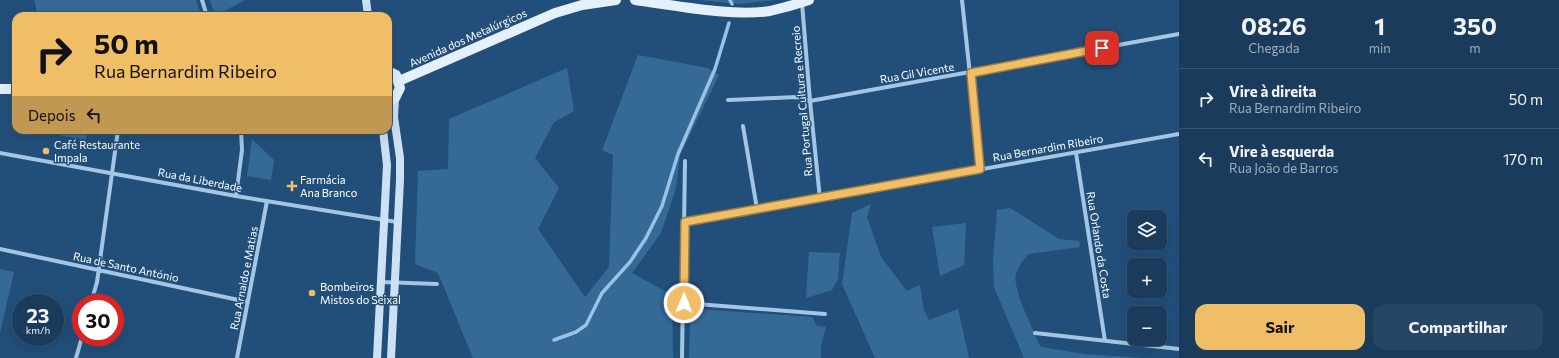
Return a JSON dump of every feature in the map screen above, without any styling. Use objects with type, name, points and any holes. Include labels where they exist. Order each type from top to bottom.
[{"type":"main road","points":[[366,0],[368,12]]},
{"type":"main road","name":"Avenida dos Metalúrgicos","points":[[400,81],[555,13],[582,5],[616,0]]},
{"type":"main road","points":[[635,0],[730,12],[770,11],[806,1]]},
{"type":"main road","points":[[390,358],[400,158],[392,100],[400,88],[400,81],[392,74]]},
{"type":"main road","points":[[0,89],[12,89]]},
{"type":"main road","points":[[377,358],[387,165],[383,134]]},
{"type":"street","points":[[202,0],[206,12]]},
{"type":"street","points":[[962,0],[971,73],[980,169]]},
{"type":"street","name":"Rua Portugal Cultura e Recreio","points":[[806,1],[810,101],[820,198]]},
{"type":"street","name":"Rua Gil Vicente","points":[[728,100],[798,97],[810,101],[971,73],[1179,34]]},
{"type":"street","points":[[743,126],[757,209]]},
{"type":"street","points":[[93,294],[98,271],[117,134]]},
{"type":"street","points":[[236,196],[242,150],[241,134]]},
{"type":"street","name":"Rua Bernardim Ribeiro","points":[[685,222],[1179,134]]},
{"type":"street","name":"Rua da Liberdade","points":[[0,153],[111,172],[236,196],[397,222]]},
{"type":"street","name":"Rua Orlando da Costa","points":[[1076,153],[1105,341]]},
{"type":"street","points":[[682,358],[685,161]]},
{"type":"street","name":"Rua Arnaldo e Matias","points":[[237,358],[267,201]]},
{"type":"street","name":"Rua de Santo António","points":[[0,249],[248,302]]},
{"type":"street","points":[[381,282],[438,284]]},
{"type":"street","points":[[684,303],[825,314]]},
{"type":"street","points":[[1035,333],[1179,349]]},
{"type":"street","points":[[76,358],[79,346]]},
{"type":"shaded area","points":[[34,0],[196,0],[200,12],[37,12]]},
{"type":"shaded area","points":[[210,0],[245,0],[222,12],[214,12]]},
{"type":"shaded area","points":[[699,0],[775,0],[739,4]]},
{"type":"shaded area","points":[[638,55],[708,68],[719,75],[680,155],[676,188],[661,233],[632,273],[672,295],[673,358],[473,358],[438,273],[415,263],[418,171],[448,169],[449,119],[567,68],[574,111],[554,122],[535,158],[559,188],[538,229],[585,297],[609,267],[613,155],[602,150]]},
{"type":"shaded area","points":[[58,134],[87,134],[86,140]]},
{"type":"shaded area","points":[[252,139],[274,160],[271,180],[247,176]]},
{"type":"shaded area","points":[[871,204],[867,217],[881,257],[907,291],[920,285],[924,310],[929,320],[958,309],[969,358],[875,358],[842,284],[852,213]]},
{"type":"shaded area","points":[[1010,208],[1059,239],[1079,241],[1080,247],[1029,254],[1021,263],[1017,272],[1015,280],[1020,298],[1041,347],[1084,354],[1142,358],[1024,358],[994,287],[993,260],[997,210]]},
{"type":"shaded area","points":[[966,223],[964,265],[940,276],[932,227]]},
{"type":"shaded area","points":[[809,252],[840,253],[838,279],[832,290],[806,298]]},
{"type":"shaded area","points":[[0,269],[14,272],[0,333]]},
{"type":"shaded area","points":[[697,309],[812,317],[817,326],[826,327],[821,346],[821,358],[689,358],[690,318],[692,312]]},
{"type":"waterway","points":[[730,0],[732,4]]},
{"type":"waterway","points":[[554,340],[576,332],[586,325],[602,293],[630,262],[646,238],[662,206],[678,154],[715,69],[729,23]]},
{"type":"place","name":"Café Restaurante Impala","points":[[46,151]]},
{"type":"place","name":"Farmácia Ana Branco","points":[[292,186]]},
{"type":"place","name":"Bombeiros Mistos do Seixal","points":[[312,293]]},
{"type":"route","points":[[684,303],[685,222],[980,169],[971,73],[1102,48]]}]
